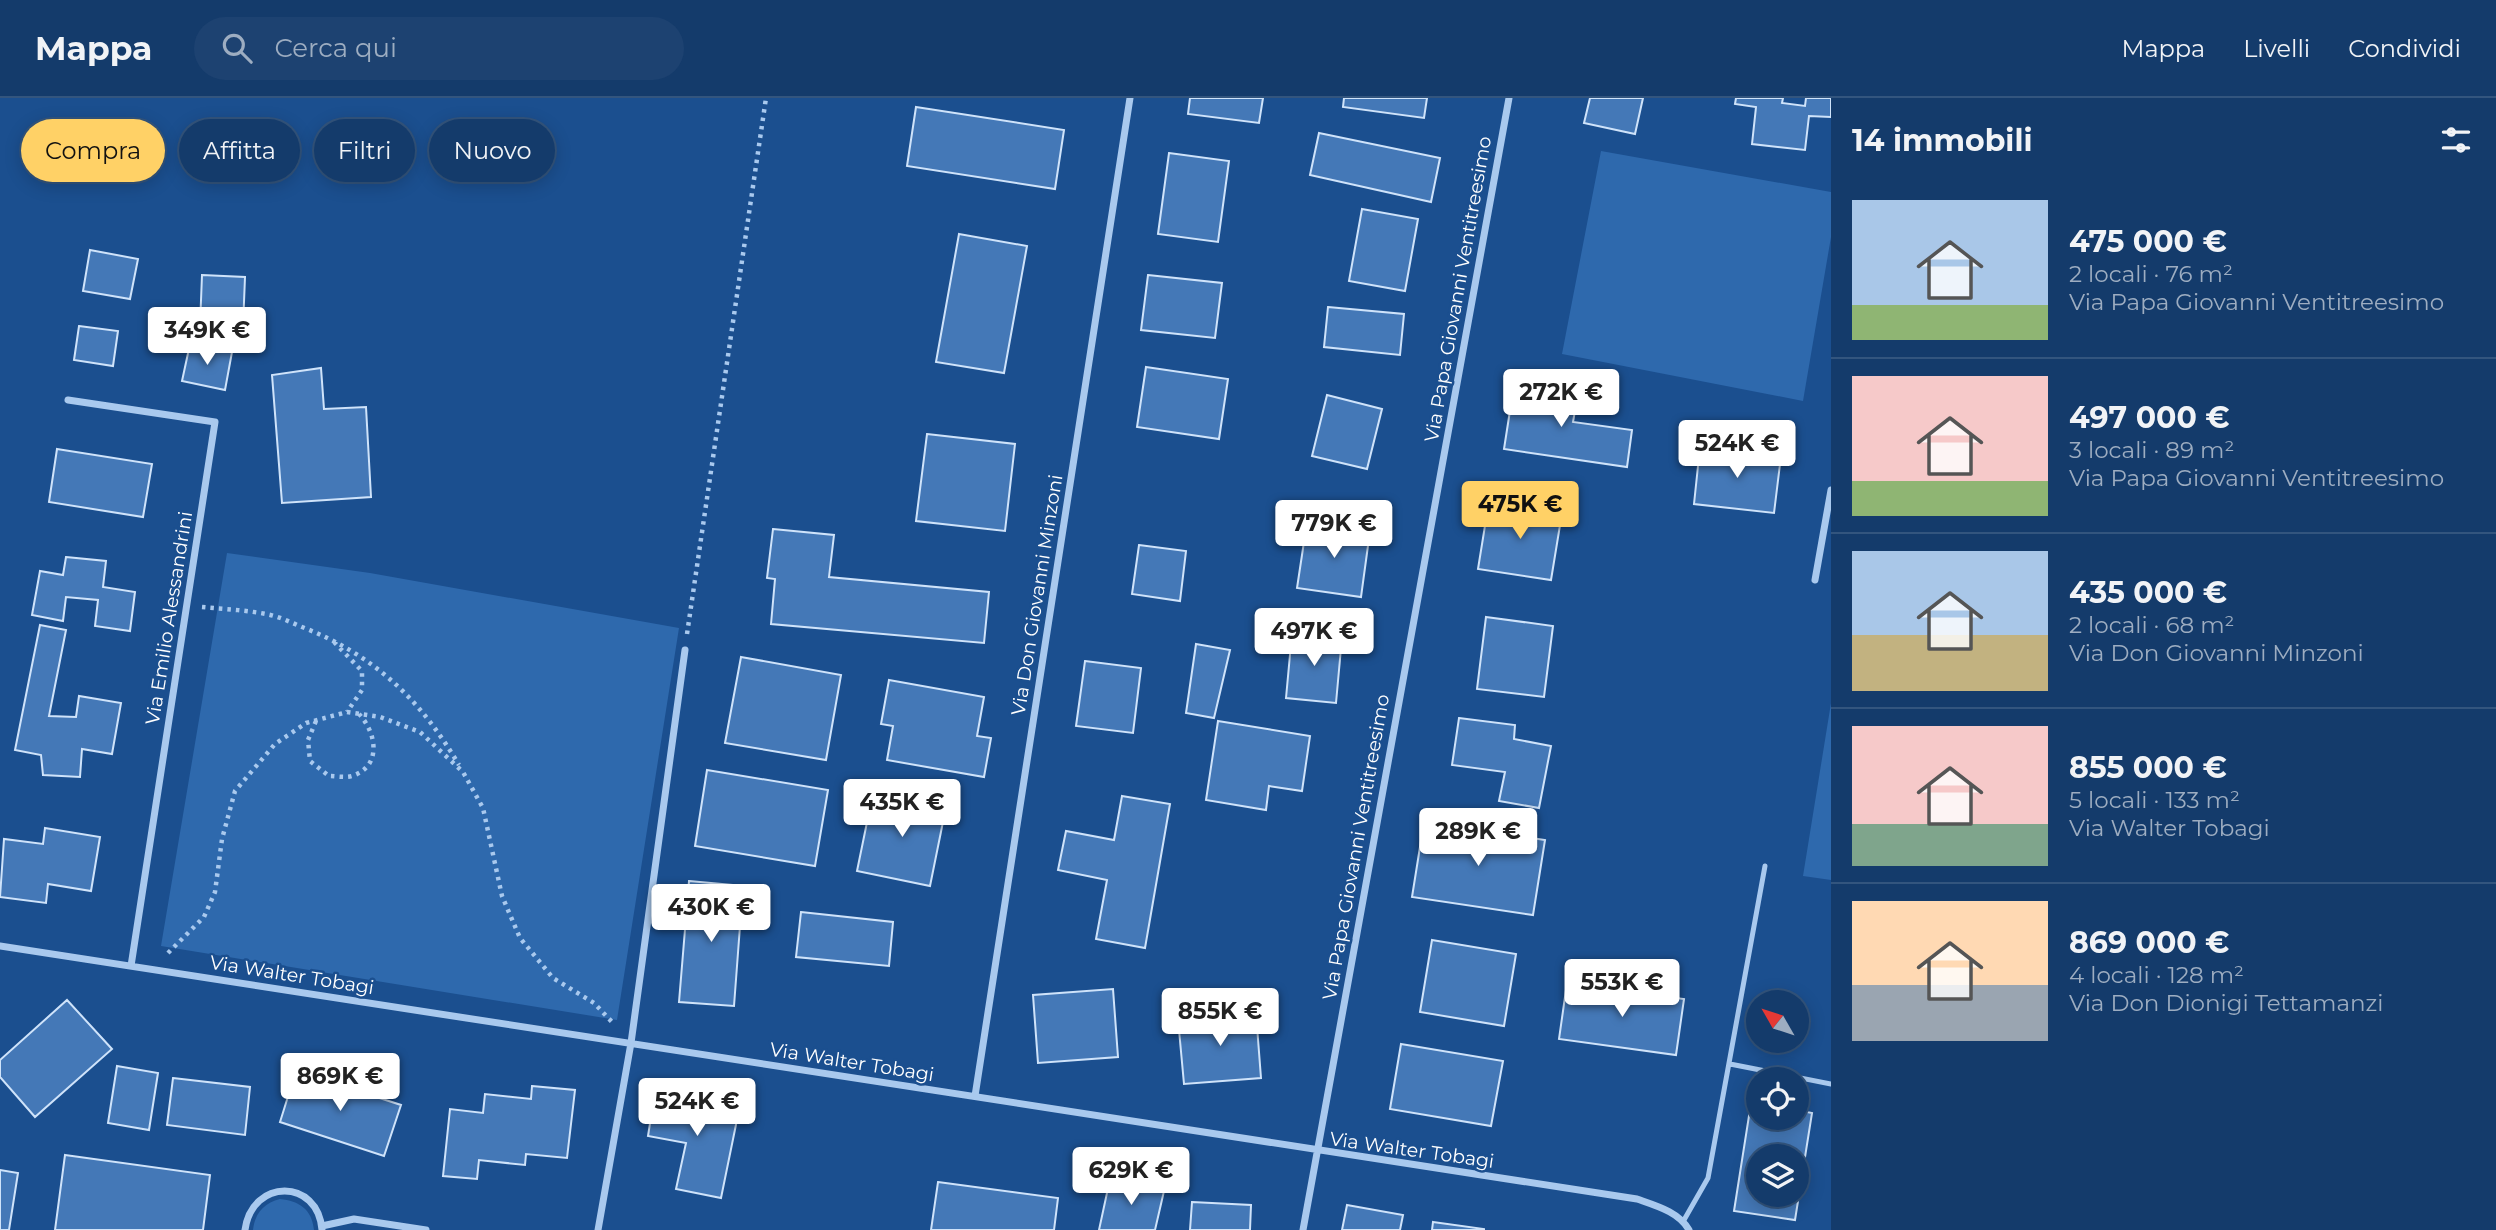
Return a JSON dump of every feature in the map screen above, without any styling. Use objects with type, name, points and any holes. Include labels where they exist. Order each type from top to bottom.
[{"type":"street","name":"Via Don Giovanni Minzoni","points":[[975,1096],[1130,98]]},
{"type":"street","name":"Via Papa Giovanni Ventitreesimo","points":[[1303,1230],[1509,98]]},
{"type":"street","name":"Via Emilio Alessandrini","points":[[68,400],[215,422],[131,966]]},
{"type":"street","points":[[1815,580],[1831,490]]},
{"type":"street","points":[[598,1230],[631,1043],[685,650]]},
{"type":"street","name":"Via Walter Tobagi","points":[[0,946],[975,1096],[1316,1152],[1637,1199],[1684,1220]]},
{"type":"street","points":[[245,1230],[252,1206],[267,1194],[280,1190],[297,1192],[308,1199],[322,1228],[354,1219],[426,1230]]},
{"type":"street","points":[[1684,1220],[1689,1230]]},
{"type":"lane","points":[[1684,1220],[1708,1178],[1765,866]]},
{"type":"lane","points":[[1730,1064],[1831,1084]]},
{"type":"path","points":[[685,650],[766,98]]},
{"type":"path","points":[[187,606],[269,614],[328,637],[366,658],[405,693],[435,725],[483,808],[502,896],[520,938],[553,978],[594,1003],[631,1043]]},
{"type":"path","points":[[328,637],[362,671],[362,690],[347,712]]},
{"type":"path","points":[[148,969],[204,917],[215,892],[222,839],[235,791],[275,744],[306,723],[347,712],[380,717],[420,732],[463,772]]},
{"type":"path","points":[[316,720],[308,740],[310,761],[328,776],[352,776],[364,768],[374,751],[374,736],[359,714]]},
{"type":"shaded area","points":[[1601,151],[1831,192],[1831,237],[1803,401],[1562,354]]},
{"type":"shaded area","points":[[227,553],[370,573],[679,628],[617,1020],[161,946]]},
{"type":"shaded area","points":[[1831,703],[1831,880],[1803,876]]},
{"type":"shaded area","points":[[280,1199],[303,1207],[311,1217],[314,1230],[253,1230],[261,1210]]},
{"type":"building","points":[[1190,98],[1263,98],[1259,123],[1188,114]]},
{"type":"building","points":[[1344,98],[1427,98],[1424,118],[1343,107]]},
{"type":"building","points":[[1590,98],[1643,98],[1635,134],[1584,123]]},
{"type":"building","points":[[1736,98],[1783,98],[1782,103],[1805,106],[1806,98],[1831,98],[1831,117],[1809,116],[1805,150],[1752,144],[1756,107],[1735,104]]},
{"type":"building","points":[[916,107],[1064,130],[1055,189],[907,166]]},
{"type":"building","points":[[1319,133],[1440,158],[1431,202],[1310,175]]},
{"type":"building","points":[[1169,153],[1229,161],[1218,242],[1158,234]]},
{"type":"building","points":[[1362,209],[1418,219],[1405,291],[1349,281]]},
{"type":"building","points":[[959,234],[1027,246],[1004,373],[936,362]]},
{"type":"building","points":[[90,250],[138,259],[130,299],[83,291]]},
{"type":"building","points":[[202,275],[245,277],[243,327],[200,326]]},
{"type":"building","points":[[1148,275],[1222,283],[1215,338],[1141,330]]},
{"type":"building","points":[[1328,307],[1404,314],[1400,355],[1324,347]]},
{"type":"building","points":[[79,326],[118,331],[113,366],[74,360]]},
{"type":"building","points":[[190,344],[232,352],[225,390],[182,381]]},
{"type":"building","points":[[1146,367],[1228,379],[1219,439],[1137,427]]},
{"type":"building","points":[[321,368],[324,409],[366,407],[371,497],[282,503],[272,375]]},
{"type":"building","points":[[1514,385],[1578,394],[1573,422],[1632,430],[1627,467],[1504,449]]},
{"type":"building","points":[[1327,395],[1382,409],[1367,469],[1312,456]]},
{"type":"building","points":[[927,434],[1015,444],[1005,531],[916,521]]},
{"type":"building","points":[[1700,447],[1781,456],[1774,513],[1694,504]]},
{"type":"building","points":[[57,449],[152,464],[143,517],[49,502]]},
{"type":"building","points":[[1489,501],[1562,513],[1551,580],[1478,569]]},
{"type":"building","points":[[1307,522],[1370,531],[1361,597],[1297,588]]},
{"type":"building","points":[[773,529],[834,535],[829,577],[989,592],[984,643],[771,624],[775,579],[767,578]]},
{"type":"building","points":[[1139,545],[1186,551],[1180,601],[1132,594]]},
{"type":"building","points":[[66,557],[106,561],[103,587],[135,592],[130,631],[95,626],[98,600],[66,597],[63,621],[32,615],[40,571],[63,575]]},
{"type":"building","points":[[1486,617],[1553,626],[1544,697],[1477,689]]},
{"type":"building","points":[[40,625],[66,630],[49,716],[76,717],[79,696],[121,703],[112,754],[82,749],[80,777],[43,775],[41,755],[15,750]]},
{"type":"building","points":[[1292,633],[1342,637],[1336,703],[1286,698]]},
{"type":"building","points":[[1196,644],[1230,650],[1214,718],[1186,713]]},
{"type":"building","points":[[741,657],[841,675],[826,760],[725,743]]},
{"type":"building","points":[[1085,661],[1141,668],[1133,733],[1076,726]]},
{"type":"building","points":[[889,680],[984,697],[977,736],[991,738],[984,777],[887,760],[893,726],[881,724]]},
{"type":"building","points":[[1459,718],[1515,725],[1514,739],[1551,746],[1539,808],[1499,801],[1505,772],[1452,765]]},
{"type":"building","points":[[1218,721],[1310,736],[1302,791],[1269,786],[1266,810],[1206,800]]},
{"type":"building","points":[[707,770],[828,790],[815,866],[695,846]]},
{"type":"building","points":[[873,793],[946,807],[930,886],[857,871]]},
{"type":"building","points":[[1122,796],[1170,804],[1145,948],[1096,939],[1107,880],[1058,870],[1066,831],[1114,840]]},
{"type":"building","points":[[1424,822],[1545,840],[1533,915],[1412,897]]},
{"type":"building","points":[[45,828],[100,837],[91,891],[48,884],[46,903],[0,897],[4,839],[43,844]]},
{"type":"building","points":[[689,881],[743,886],[734,1006],[679,1002]]},
{"type":"building","points":[[801,912],[893,922],[889,966],[796,957]]},
{"type":"building","points":[[1432,940],[1516,954],[1504,1026],[1420,1012]]},
{"type":"building","points":[[1567,983],[1684,999],[1676,1055],[1559,1039]]},
{"type":"building","points":[[1113,989],[1118,1057],[1038,1063],[1033,995]]},
{"type":"building","points":[[67,1000],[112,1049],[35,1117],[0,1077],[0,1060]]},
{"type":"building","points":[[1256,1013],[1261,1078],[1184,1084],[1178,1019]]},
{"type":"building","points":[[1401,1044],[1503,1061],[1491,1126],[1390,1109]]},
{"type":"building","points":[[117,1066],[158,1073],[149,1130],[108,1123]]},
{"type":"building","points":[[296,1071],[401,1105],[384,1156],[280,1122]]},
{"type":"building","points":[[173,1078],[250,1087],[245,1135],[167,1125]]},
{"type":"building","points":[[532,1086],[575,1090],[567,1158],[526,1154],[525,1165],[479,1160],[477,1179],[443,1176],[450,1109],[483,1113],[485,1094],[531,1099]]},
{"type":"building","points":[[655,1092],[695,1100],[696,1095],[740,1105],[721,1198],[676,1189],[686,1143],[648,1136]]},
{"type":"building","points":[[1809,1112],[1812,1113],[1807,1144],[1746,1144],[1746,1207],[1797,1207],[1795,1220],[1734,1211],[1747,1130],[1809,1130]]},
{"type":"building","points":[[65,1155],[210,1175],[203,1230],[55,1230]]},
{"type":"building","points":[[0,1170],[18,1173],[9,1230],[0,1230]]},
{"type":"building","points":[[1110,1179],[1164,1191],[1155,1230],[1099,1230]]},
{"type":"building","points":[[938,1182],[1058,1198],[1054,1230],[931,1230]]},
{"type":"building","points":[[1192,1202],[1251,1205],[1250,1230],[1190,1230]]},
{"type":"building","points":[[1347,1205],[1403,1215],[1400,1230],[1342,1230]]},
{"type":"building","points":[[1433,1222],[1484,1229],[1484,1230],[1432,1230]]}]
